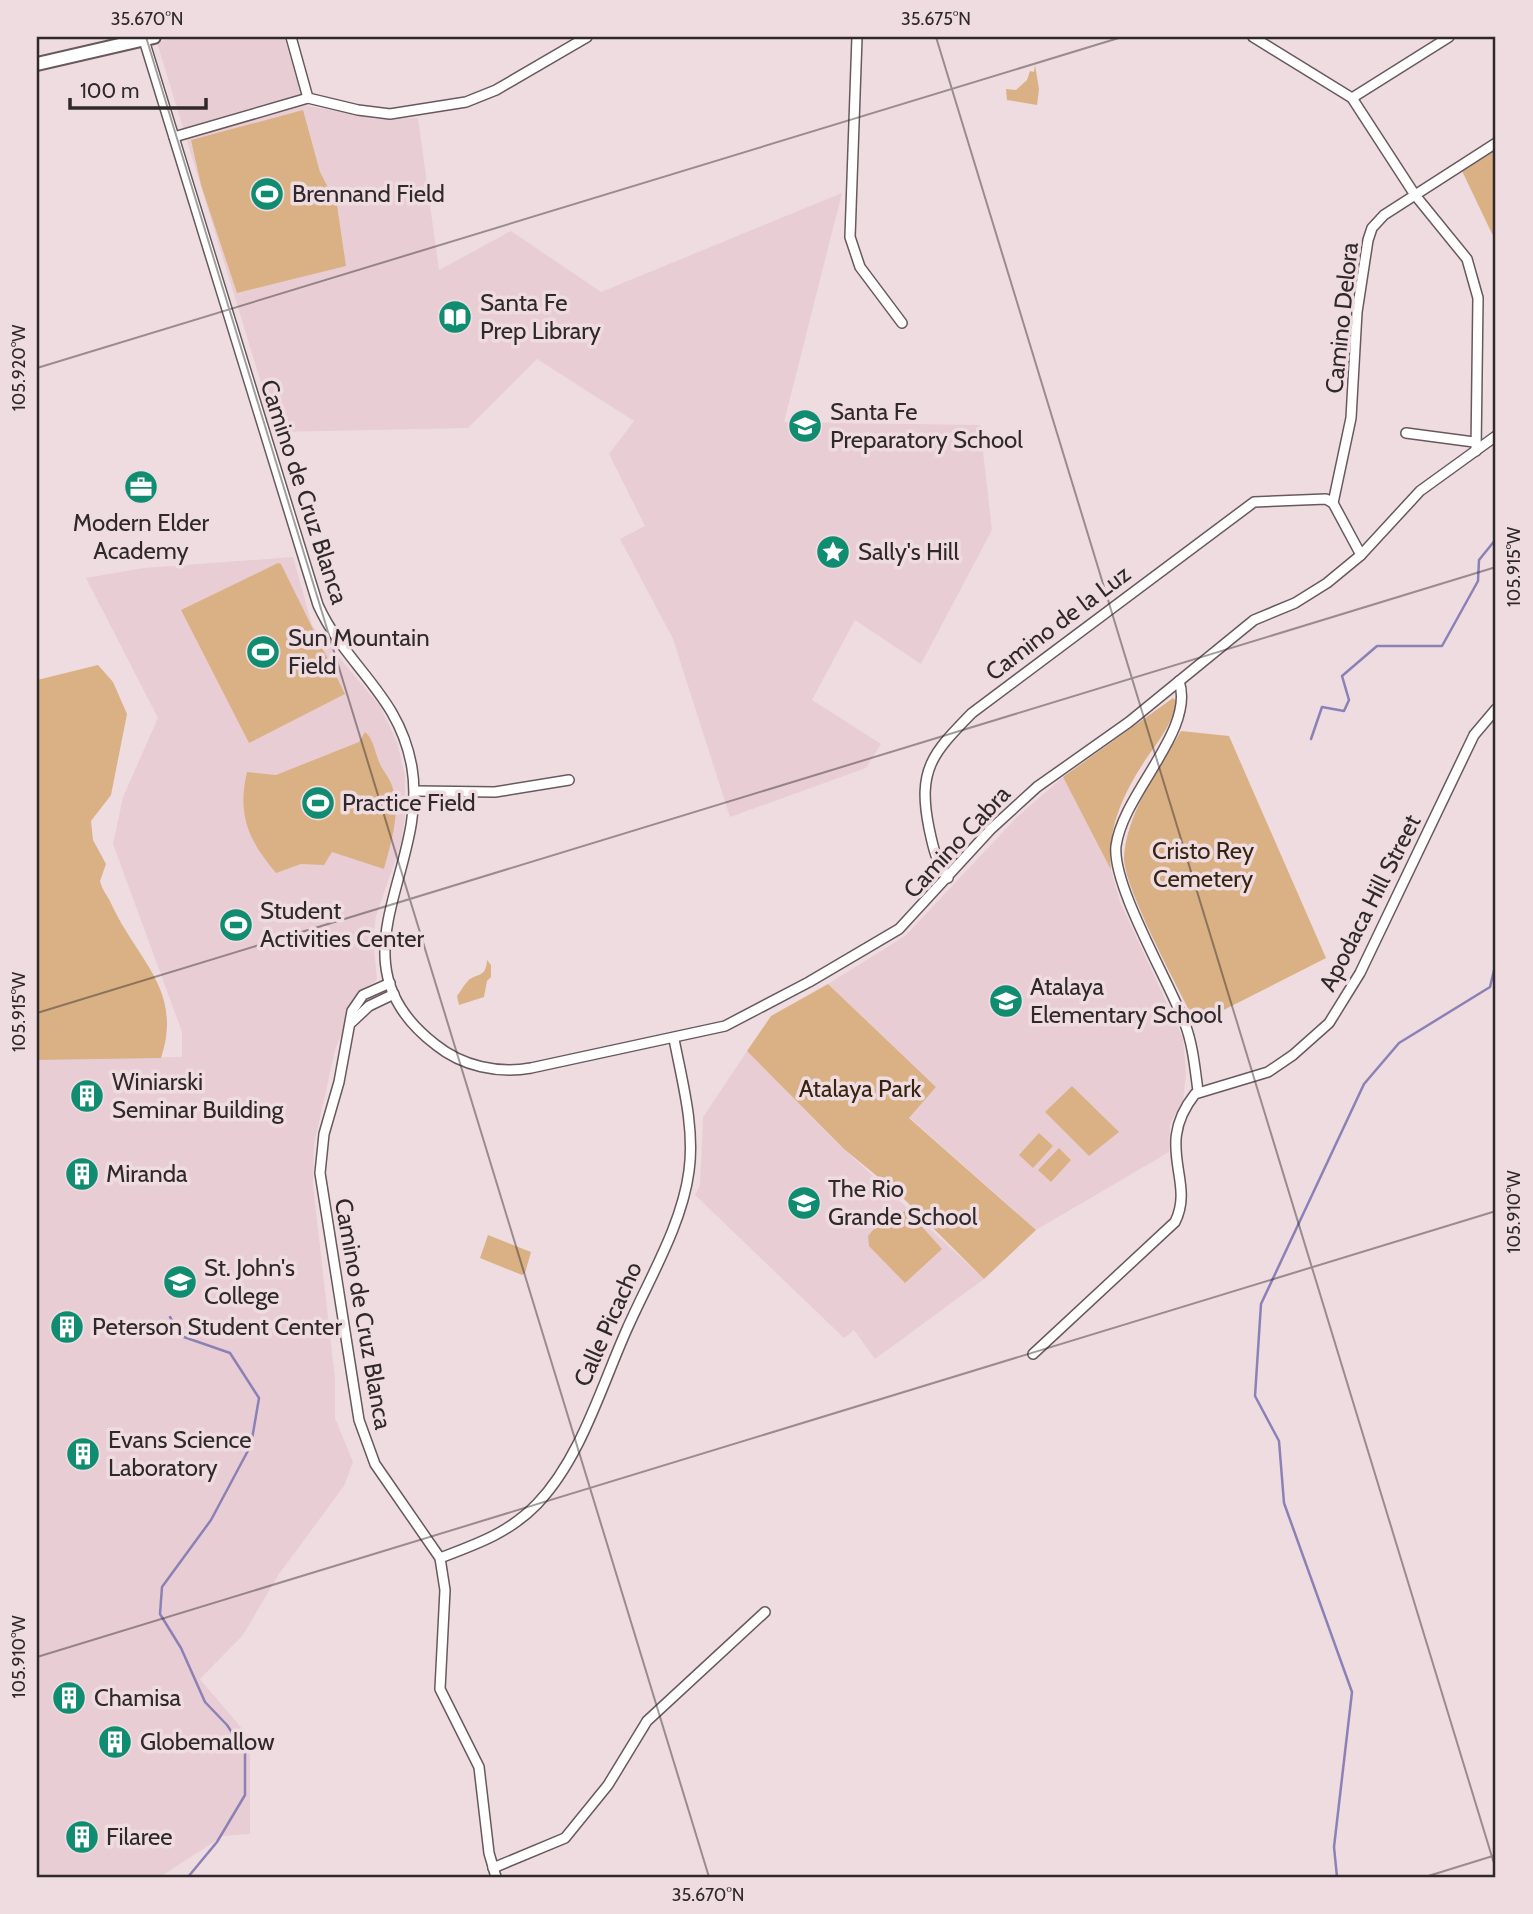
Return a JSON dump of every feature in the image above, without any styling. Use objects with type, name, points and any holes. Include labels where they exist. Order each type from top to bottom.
[{"type":"street","points":[[291,37],[308,98]]},
{"type":"street","points":[[174,137],[308,98],[358,110],[390,114],[450,106],[496,90],[587,37]]},
{"type":"street","points":[[857,37],[850,237],[860,267],[902,323]]},
{"type":"street","points":[[1253,37],[1352,98],[1415,195],[1467,259],[1478,298],[1475,447],[1406,433]]},
{"type":"street","points":[[1352,98],[1449,37]]},
{"type":"street","points":[[37,65],[149,38]]},
{"type":"street","name":"Camino de Cruz Blanca","points":[[149,38],[174,137],[318,605],[338,642],[370,677],[392,710],[407,747],[415,791],[412,833],[385,928],[384,954],[392,988],[356,1002],[336,1095],[324,1134],[320,1173],[359,1420],[375,1464],[440,1558],[445,1590],[440,1689],[479,1767],[494,1872]]},
{"type":"street","name":"Camino Delora","points":[[1333,503],[1351,418],[1357,312],[1370,232],[1376,222],[1496,143]]},
{"type":"street","name":"Camino Cabra","points":[[392,988],[414,1025],[434,1044],[469,1063],[515,1071],[674,1039],[733,1023],[880,941],[913,918],[991,829],[1062,767],[1129,722],[1254,620],[1311,594],[1361,555],[1409,500],[1475,447],[1496,436]]},
{"type":"street","name":"Camino de la Luz","points":[[948,878],[935,857],[923,787],[929,767],[946,739],[972,713],[1254,502],[1326,499],[1333,503]]},
{"type":"street","points":[[1333,503],[1361,555]]},
{"type":"street","points":[[1032,1354],[1175,1222],[1180,1203],[1174,1140],[1178,1124],[1198,1091],[1186,1027],[1123,887],[1116,862],[1120,832],[1140,784],[1175,727],[1182,703],[1179,681]]},
{"type":"street","name":"Apodaca Hill Street","points":[[1198,1091],[1268,1072],[1293,1055],[1329,1023],[1360,973],[1474,735],[1496,709]]},
{"type":"street","points":[[415,791],[495,792],[569,780]]},
{"type":"street","name":"Calle Picacho","points":[[440,1558],[501,1534],[527,1514],[552,1486],[578,1441],[670,1232],[687,1184],[691,1146],[674,1039]]},
{"type":"street","points":[[494,1872],[565,1838],[607,1786],[647,1721],[765,1612]]},
{"type":"shaded area","name":"Santa Fe Preparatory School","points":[[177,37],[284,37],[304,105],[376,119],[418,118],[439,270],[511,231],[601,292],[842,193],[784,422],[980,425],[992,530],[921,664],[855,620],[812,700],[881,744],[866,768],[730,817],[673,639],[620,539],[645,526],[609,454],[634,421],[537,359],[468,428],[276,432],[158,46],[158,42]]},
{"type":"shaded area","name":"St. John's College","points":[[293,557],[312,625],[380,706],[397,742],[405,775],[405,817],[401,844],[376,916],[373,939],[377,980],[359,992],[335,1050],[314,1145],[313,1185],[335,1379],[335,1418],[353,1462],[344,1486],[279,1574],[243,1635],[200,1679],[250,1738],[250,1834],[223,1836],[160,1877],[37,1877],[37,1059],[182,1057],[182,1032],[113,844],[123,797],[158,718],[86,578],[144,568]]},
{"type":"shaded area","name":"Atalaya Elementary School","points":[[1063,777],[1111,870],[1120,902],[1183,1038],[1186,1074],[1183,1100],[1170,1124],[1169,1152],[1036,1230],[909,1117],[936,1087],[828,984],[905,936],[1017,817]]},
{"type":"shaded area","name":"The Rio Grande School","points":[[747,1051],[844,1149],[984,1279],[875,1359],[854,1330],[844,1338],[695,1195],[700,1185],[703,1117]]},
{"type":"green space","points":[[1035,65],[1039,89],[1037,105],[1007,100],[1006,89],[1016,90],[1027,80],[1030,71],[1034,72]]},
{"type":"green space","name":"Brennand Field","points":[[303,110],[320,172],[337,205],[346,266],[237,293],[201,185],[191,140]]},
{"type":"green space","points":[[1496,149],[1496,242],[1462,171]]},
{"type":"green space","name":"Sun Mountain Field","points":[[278,563],[281,564],[345,694],[249,743],[181,610]]},
{"type":"green space","points":[[98,665],[113,682],[127,714],[111,795],[91,821],[93,840],[106,864],[100,881],[120,922],[154,975],[162,993],[166,1012],[166,1034],[161,1058],[37,1060],[37,680]]},
{"type":"green space","points":[[1173,698],[1177,702],[1172,718],[1131,785],[1118,812],[1111,840],[1111,870],[1063,777]]},
{"type":"green space","name":"Cristo Rey Cemetery","points":[[1181,731],[1229,736],[1326,958],[1196,1024],[1142,914],[1126,871],[1124,857],[1126,840],[1138,807]]},
{"type":"green space","name":"Practice Field","points":[[365,732],[372,741],[379,762],[390,781],[396,802],[390,848],[384,869],[332,852],[324,865],[301,864],[276,873],[258,849],[247,826],[243,801],[247,772],[276,775],[359,742]]},
{"type":"green space","points":[[487,960],[491,965],[491,977],[487,981],[484,997],[459,1005],[457,996],[470,979],[485,970]]},
{"type":"green space","name":"Atalaya Park","points":[[828,984],[936,1087],[909,1118],[1036,1230],[984,1279],[900,1195],[844,1149],[747,1051],[771,1016]]},
{"type":"green space","points":[[1072,1086],[1119,1132],[1089,1156],[1045,1112]]},
{"type":"green space","points":[[1039,1133],[1053,1146],[1033,1168],[1019,1155]]},
{"type":"green space","points":[[1059,1148],[1071,1160],[1051,1182],[1038,1170]]},
{"type":"green space","points":[[907,1210],[942,1249],[905,1283],[869,1246],[868,1236],[873,1230]]},
{"type":"green space","points":[[488,1235],[531,1252],[525,1273],[522,1275],[480,1258]]},
{"type":"waterway","points":[[1496,486],[1496,493]]},
{"type":"waterway","points":[[1311,739],[1322,707],[1344,711],[1349,700],[1342,676],[1377,646],[1442,646],[1478,581],[1479,560],[1496,539]]},
{"type":"waterway","points":[[1337,1877],[1334,1847],[1352,1692],[1284,1503],[1279,1441],[1255,1396],[1261,1304],[1364,1084],[1399,1043],[1490,987],[1496,962]]},
{"type":"waterway","points":[[170,1317],[181,1336],[230,1353],[259,1398],[251,1445],[211,1520],[162,1587],[160,1614],[181,1648],[205,1702],[227,1725],[245,1752],[245,1795],[217,1842],[188,1877]]},
{"type":"place","name":"Brennand Field","points":[[267,194]]},
{"type":"place","name":"Santa Fe Prep Library","points":[[455,317]]},
{"type":"place","name":"Santa Fe Preparatory School","points":[[805,426]]},
{"type":"place","name":"Modern Elder Academy","points":[[141,487]]},
{"type":"place","name":"Sally's Hill","points":[[833,552]]},
{"type":"place","name":"Sun Mountain Field","points":[[263,652]]},
{"type":"place","name":"Practice Field","points":[[318,803]]},
{"type":"place","name":"Student Activities Center","points":[[236,925]]},
{"type":"place","name":"Atalaya Elementary School","points":[[1006,1001]]},
{"type":"place","name":"Winiarski Seminar Building","points":[[87,1096]]},
{"type":"place","name":"Miranda","points":[[82,1174]]},
{"type":"place","name":"The Rio Grande School","points":[[804,1203]]},
{"type":"place","name":"St. John's College","points":[[180,1282]]},
{"type":"place","name":"Peterson Student Center","points":[[67,1327]]},
{"type":"place","name":"Evans Science Laboratory","points":[[83,1454]]},
{"type":"place","name":"Chamisa","points":[[69,1698]]},
{"type":"place","name":"Globemallow","points":[[115,1742]]},
{"type":"place","name":"Filaree","points":[[82,1837]]}]
